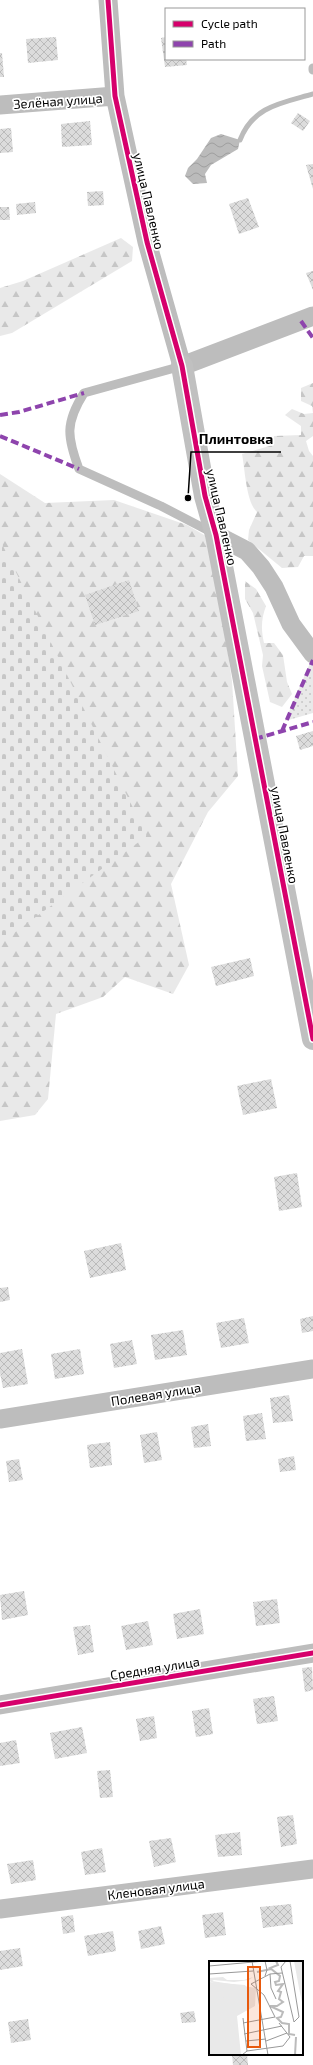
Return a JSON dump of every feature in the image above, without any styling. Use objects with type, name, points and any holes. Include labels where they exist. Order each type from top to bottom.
[{"type":"street","name":"улица Павленко","points":[[108,0],[115,96],[147,242],[182,366],[205,496],[216,535],[313,1039]]},
{"type":"street","name":"Зелёная улица","points":[[0,105],[115,96]]},
{"type":"street","points":[[182,366],[313,316]]},
{"type":"street","points":[[216,535],[247,551],[261,567],[274,587],[291,624],[313,654]]},
{"type":"street","name":"Полевая улица","points":[[0,1419],[313,1369]]},
{"type":"street","name":"Средняя улица","points":[[0,1704],[313,1653]]},
{"type":"street","name":"Кленовая улица","points":[[0,1909],[313,1869]]},
{"type":"lane","points":[[182,366],[84,393],[73,410],[69,432],[72,450],[79,469],[161,506],[216,535]]},
{"type":"green space","points":[[121,238],[133,247],[132,261],[12,333],[0,336],[0,288],[23,281]]},
{"type":"green space","points":[[313,383],[313,413],[312,406],[301,401],[301,388]]},
{"type":"green space","points":[[292,409],[304,414],[313,413],[313,436],[306,441],[309,451],[313,456],[313,556],[304,556],[298,567],[282,568],[248,540],[249,530],[257,512],[250,501],[246,485],[242,454],[273,445],[274,436],[301,435],[301,426],[285,415]]},
{"type":"green space","points":[[0,474],[45,503],[114,500],[187,525],[211,539],[232,681],[238,776],[208,812],[171,884],[189,965],[173,994],[125,977],[103,997],[56,1014],[48,1099],[35,1115],[0,1121]]},
{"type":"green space","points":[[0,540],[147,836],[0,943]]},
{"type":"green space","points":[[245,581],[256,589],[266,606],[262,624],[264,643],[274,643],[283,655],[287,682],[292,694],[282,707],[270,702],[262,666],[263,655],[253,613],[245,599]]},
{"type":"green space","points":[[310,663],[313,666],[313,713],[285,721]]},
{"type":"water","points":[[221,134],[240,140],[238,149],[211,165],[205,174],[207,183],[193,184],[185,176],[188,168],[197,159],[211,138]]},
{"type":"building","points":[[56,37],[58,60],[28,63],[26,39]]},
{"type":"building","points":[[165,37],[165,60],[186,60],[187,65],[165,67],[161,38]]},
{"type":"building","points":[[0,53],[2,53],[4,77],[0,77]]},
{"type":"building","points":[[298,113],[310,121],[303,131],[291,123]]},
{"type":"building","points":[[90,121],[92,145],[62,147],[61,124]]},
{"type":"building","points":[[11,128],[13,152],[0,153],[0,129]]},
{"type":"building","points":[[313,164],[313,189],[306,165]]},
{"type":"building","points":[[103,191],[104,205],[88,206],[87,192]]},
{"type":"building","points":[[248,198],[259,227],[239,234],[229,204]]},
{"type":"building","points":[[35,202],[36,213],[17,215],[16,204]]},
{"type":"building","points":[[0,207],[9,207],[10,220],[0,220]]},
{"type":"building","points":[[313,271],[313,290],[306,273]]},
{"type":"building","points":[[129,580],[139,611],[95,625],[85,595]]},
{"type":"building","points":[[313,731],[313,746],[300,750],[296,736]]},
{"type":"building","points":[[250,958],[254,976],[216,986],[211,967]]},
{"type":"building","points":[[271,1079],[277,1108],[243,1115],[237,1086]]},
{"type":"building","points":[[297,1173],[302,1207],[279,1211],[274,1177]]},
{"type":"building","points":[[121,1243],[126,1270],[90,1278],[84,1251]]},
{"type":"building","points":[[8,1287],[10,1300],[0,1302],[0,1288]]},
{"type":"building","points":[[313,1316],[313,1331],[302,1333],[300,1319]]},
{"type":"building","points":[[244,1318],[249,1343],[221,1348],[216,1323]]},
{"type":"building","points":[[183,1330],[187,1355],[155,1360],[151,1335]]},
{"type":"building","points":[[132,1340],[137,1364],[114,1368],[110,1344]]},
{"type":"building","points":[[22,1349],[28,1384],[3,1388],[0,1373],[0,1353]]},
{"type":"building","points":[[80,1349],[84,1374],[55,1379],[51,1354]]},
{"type":"building","points":[[289,1395],[293,1421],[273,1423],[270,1398]]},
{"type":"building","points":[[262,1413],[266,1439],[246,1441],[243,1416]]},
{"type":"building","points":[[208,1424],[211,1446],[194,1448],[191,1427]]},
{"type":"building","points":[[157,1432],[162,1460],[144,1463],[140,1435]]},
{"type":"building","points":[[110,1442],[112,1465],[90,1468],[87,1445]]},
{"type":"building","points":[[294,1456],[296,1470],[280,1472],[278,1459]]},
{"type":"building","points":[[19,1459],[23,1480],[9,1482],[6,1461]]},
{"type":"building","points":[[24,1591],[28,1615],[2,1620],[0,1595]]},
{"type":"building","points":[[277,1599],[280,1623],[256,1626],[253,1602]]},
{"type":"building","points":[[200,1609],[204,1634],[177,1639],[173,1614]]},
{"type":"building","points":[[148,1621],[153,1645],[126,1650],[121,1626]]},
{"type":"building","points":[[90,1625],[94,1652],[78,1655],[73,1627]]},
{"type":"building","points":[[312,1667],[313,1690],[305,1692],[302,1668]]},
{"type":"building","points":[[274,1696],[278,1721],[257,1724],[253,1699]]},
{"type":"building","points":[[209,1708],[213,1734],[196,1737],[192,1711]]},
{"type":"building","points":[[154,1716],[157,1738],[140,1741],[136,1719]]},
{"type":"building","points":[[82,1727],[87,1753],[55,1759],[50,1733]]},
{"type":"building","points":[[16,1740],[20,1763],[0,1766],[0,1743]]},
{"type":"building","points":[[110,1770],[113,1797],[100,1798],[97,1771]]},
{"type":"building","points":[[293,1815],[297,1844],[281,1847],[277,1817]]},
{"type":"building","points":[[240,1832],[242,1855],[218,1857],[215,1835]]},
{"type":"building","points":[[171,1838],[176,1862],[154,1867],[149,1841]]},
{"type":"building","points":[[102,1848],[106,1872],[85,1875],[81,1852]]},
{"type":"building","points":[[33,1860],[36,1880],[11,1884],[7,1864]]},
{"type":"building","points":[[291,1904],[293,1924],[263,1928],[260,1907]]},
{"type":"building","points":[[223,1912],[226,1935],[205,1938],[202,1915]]},
{"type":"building","points":[[73,1915],[75,1932],[63,1934],[61,1917]]},
{"type":"building","points":[[161,1926],[165,1944],[141,1949],[138,1931]]},
{"type":"building","points":[[113,1931],[116,1951],[88,1956],[84,1936]]},
{"type":"building","points":[[20,1948],[23,1966],[0,1970],[0,1951]]},
{"type":"building","points":[[194,2011],[196,2022],[182,2023],[180,2013]]},
{"type":"building","points":[[28,2019],[31,2040],[11,2043],[8,2022]]},
{"type":"building","points":[[232,2055],[247,2055],[248,2065],[233,2065]]},
{"type":"waterway","points":[[240,140],[246,129],[261,113],[280,104],[313,94]]},
{"type":"marked path","points":[[301,321],[313,338]]},
{"type":"marked path","points":[[0,415],[19,412],[84,393]]},
{"type":"marked path","points":[[0,436],[79,469]]},
{"type":"marked path","points":[[282,731],[313,660]]},
{"type":"marked path","points":[[255,739],[313,722]]},
{"type":"cycle path","points":[[108,0],[115,96],[147,242],[182,366],[205,496],[216,535],[313,1039]]},
{"type":"cycle path","points":[[0,1705],[313,1653]]},
{"type":"place","name":"Плинтовка","points":[[188,498]]}]
